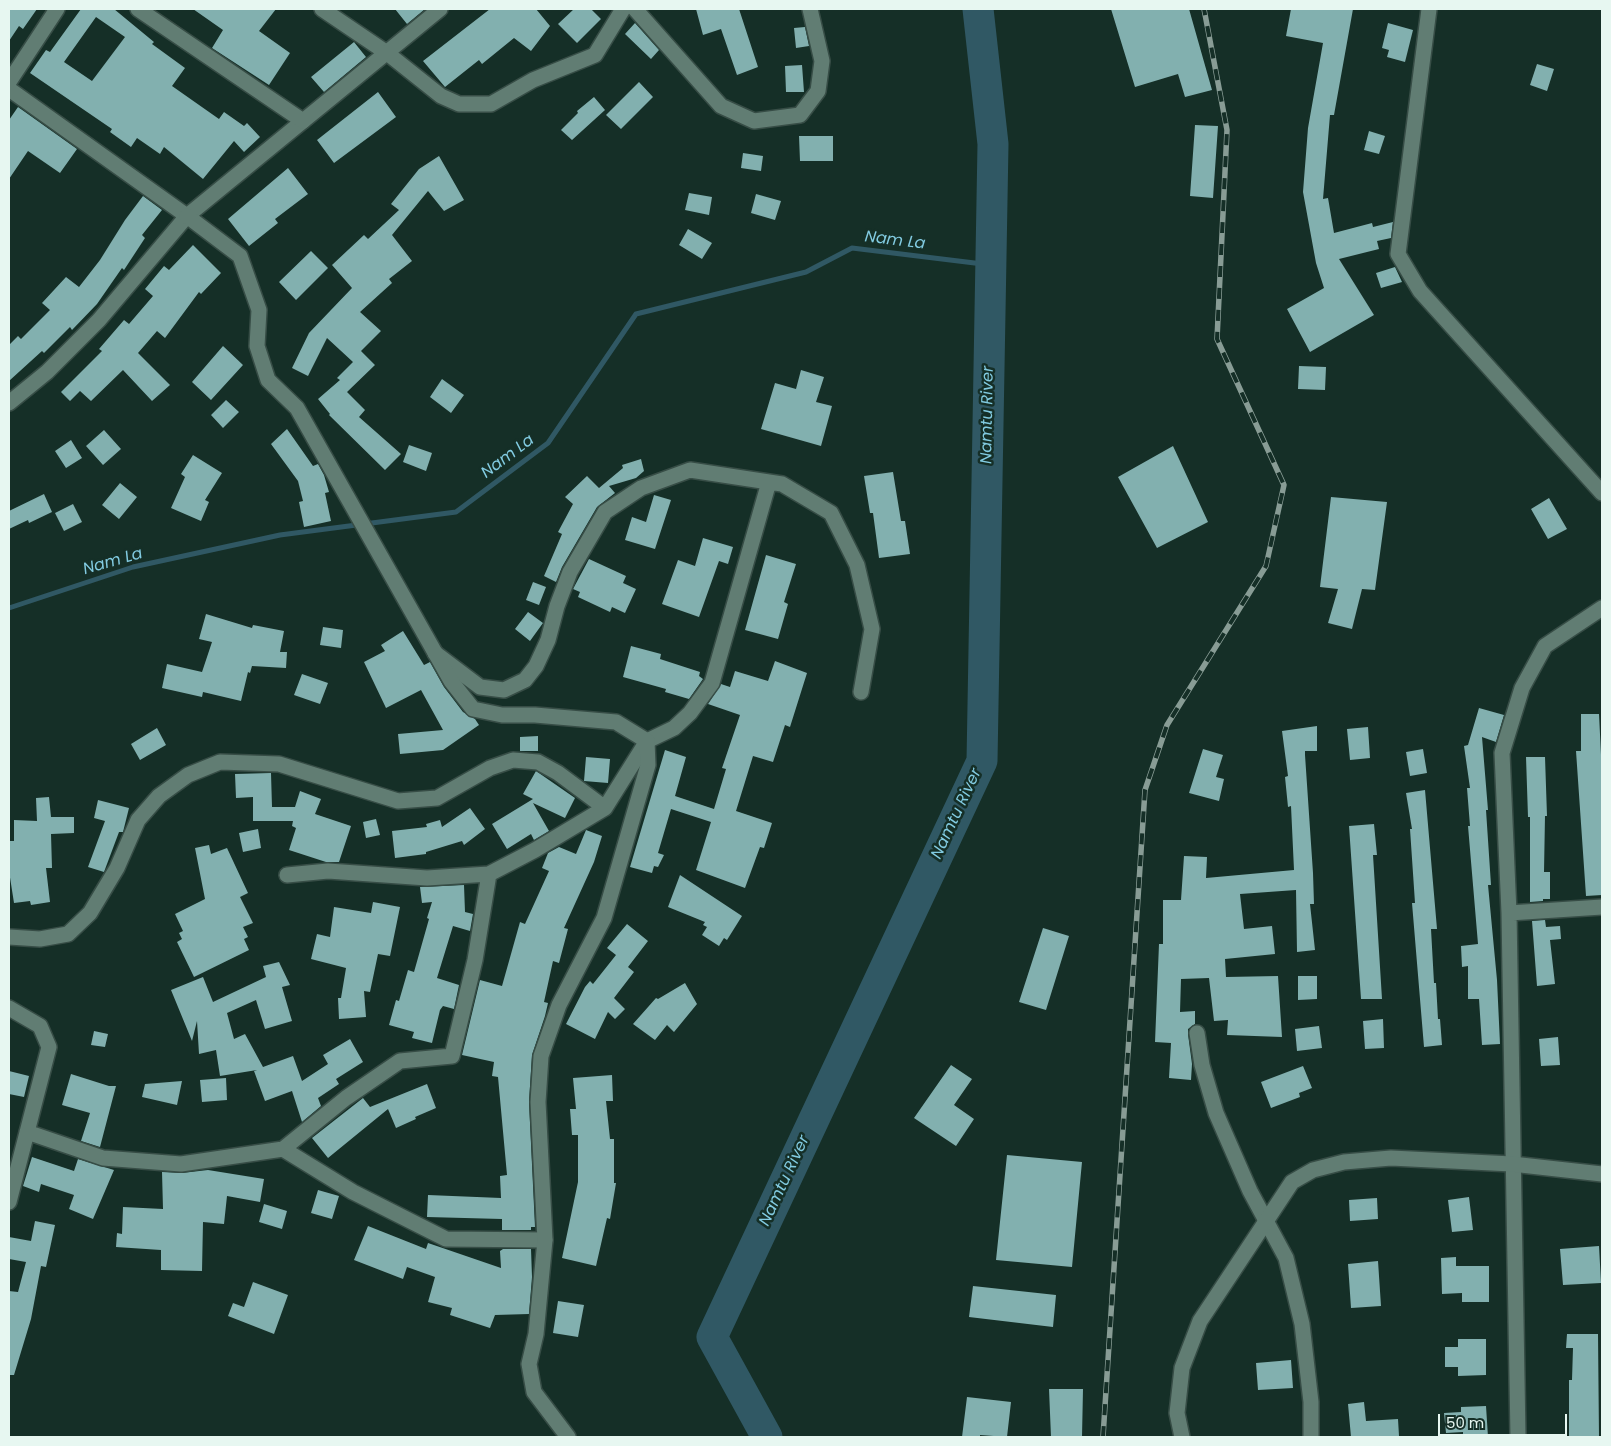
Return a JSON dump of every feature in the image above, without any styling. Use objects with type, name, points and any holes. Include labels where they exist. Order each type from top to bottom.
[{"type":"street","points":[[9,82],[57,9]]},
{"type":"street","points":[[138,9],[303,121]]},
{"type":"street","points":[[322,9],[387,54],[441,96],[459,104],[491,104],[533,80],[595,54],[623,9]]},
{"type":"street","points":[[9,403],[47,372],[99,320],[186,216],[440,9]]},
{"type":"street","points":[[635,9],[721,106],[754,121],[800,115],[818,91],[822,61],[810,9]]},
{"type":"street","points":[[1429,9],[1398,254],[1420,291],[1602,493]]},
{"type":"street","points":[[9,89],[240,256],[259,310],[257,346],[268,380],[297,408],[451,681],[473,709],[502,715],[536,715],[616,722],[647,741]]},
{"type":"street","points":[[436,653],[480,687],[504,690],[525,680],[536,666],[548,640],[557,606],[570,572],[605,512],[641,488],[690,470],[782,484],[831,513],[857,565],[872,629],[861,692]]},
{"type":"street","points":[[286,875],[328,871],[427,878],[489,874],[536,850],[605,808],[647,741],[674,728],[690,713],[712,683],[769,482]]},
{"type":"street","points":[[1518,1437],[1509,913],[1502,753],[1522,688],[1545,646],[1602,608]]},
{"type":"street","points":[[568,1437],[534,1392],[529,1364],[536,1334],[545,1240],[538,1102],[541,1056],[559,1005],[604,918],[648,765],[647,741]]},
{"type":"street","points":[[9,937],[40,939],[68,934],[90,913],[117,868],[138,820],[143,814],[159,796],[188,775],[220,762],[279,764],[398,802],[437,798],[490,768],[513,760],[538,762],[558,773],[605,808]]},
{"type":"street","points":[[27,1132],[103,1158],[171,1164],[283,1149],[346,1098],[400,1061],[452,1056],[475,960],[489,874]]},
{"type":"street","points":[[1509,913],[1602,907]]},
{"type":"street","points":[[9,1008],[40,1026],[49,1047],[9,1202]]},
{"type":"street","points":[[1197,1033],[1202,1065],[1216,1113],[1250,1191],[1286,1258],[1302,1324],[1311,1402],[1311,1437]]},
{"type":"street","points":[[283,1149],[353,1192],[446,1239],[545,1240]]},
{"type":"street","points":[[1182,1437],[1178,1413],[1182,1368],[1200,1321],[1292,1182],[1313,1170],[1344,1162],[1391,1158],[1512,1164],[1602,1174]]},
{"type":"building","points":[[9,9],[37,9],[23,29],[19,26],[9,41]]},
{"type":"building","points":[[81,9],[114,9],[154,42],[152,44],[185,68],[172,86],[219,119],[224,112],[244,126],[247,123],[260,137],[244,152],[234,141],[203,179],[164,147],[160,154],[137,138],[131,147],[110,132],[112,129],[30,73],[46,50],[50,52]],"holes":[[[96,17],[125,37],[92,81],[64,62]]]},
{"type":"building","points":[[193,9],[276,9],[259,31],[290,53],[269,85],[212,48],[223,30]]},
{"type":"building","points":[[395,9],[425,9],[407,24]]},
{"type":"building","points":[[490,9],[536,9],[550,26],[531,51],[514,38],[482,64],[479,60],[445,87],[423,61]]},
{"type":"building","points":[[574,9],[591,9],[601,19],[577,43],[558,24]]},
{"type":"building","points":[[696,9],[739,9],[758,67],[737,75],[721,29],[703,35]]},
{"type":"building","points":[[1111,9],[1189,9],[1212,90],[1185,97],[1178,74],[1135,87]]},
{"type":"building","points":[[1291,9],[1353,9],[1334,115],[1330,115],[1323,199],[1328,198],[1334,233],[1372,223],[1373,227],[1393,222],[1391,238],[1377,241],[1379,249],[1339,259],[1374,315],[1310,352],[1287,309],[1324,288],[1316,263],[1303,192],[1308,128],[1323,43],[1286,36]]},
{"type":"building","points":[[635,23],[659,50],[651,59],[625,34]]},
{"type":"building","points":[[1388,23],[1413,30],[1405,62],[1387,57],[1389,50],[1382,48]]},
{"type":"building","points":[[805,27],[809,46],[796,48],[794,28]]},
{"type":"building","points":[[354,42],[366,57],[324,92],[311,77]]},
{"type":"building","points":[[1537,64],[1554,69],[1547,91],[1530,85]]},
{"type":"building","points":[[802,65],[804,92],[786,92],[785,66]]},
{"type":"building","points":[[639,82],[653,97],[621,129],[606,115]]},
{"type":"building","points":[[378,92],[396,117],[334,163],[317,140]]},
{"type":"building","points":[[594,97],[605,110],[572,140],[561,130],[578,113],[577,111]]},
{"type":"building","points":[[18,107],[77,149],[60,173],[28,151],[9,179],[9,120]]},
{"type":"building","points":[[1195,125],[1218,126],[1213,198],[1190,196]]},
{"type":"building","points":[[1369,131],[1385,136],[1379,154],[1364,150]]},
{"type":"building","points":[[799,136],[833,136],[833,161],[800,161]]},
{"type":"building","points":[[743,153],[763,156],[761,171],[741,168]]},
{"type":"building","points":[[439,156],[464,200],[444,211],[428,191],[392,235],[412,261],[389,279],[392,283],[360,312],[381,331],[361,351],[375,365],[347,392],[365,410],[359,417],[401,454],[385,470],[329,415],[318,399],[340,380],[337,378],[353,362],[327,338],[308,376],[292,368],[309,333],[352,288],[332,265],[364,235],[368,239],[399,210],[391,204],[419,169]]},
{"type":"building","points":[[288,168],[308,194],[275,219],[278,223],[249,246],[228,219]]},
{"type":"building","points":[[689,193],[712,197],[709,215],[685,210]]},
{"type":"building","points":[[756,194],[781,201],[775,220],[751,213]]},
{"type":"building","points":[[143,196],[162,210],[142,235],[145,238],[124,270],[122,268],[97,304],[72,330],[70,327],[44,353],[42,351],[9,381],[9,345],[18,336],[21,339],[50,310],[42,303],[66,277],[79,287],[100,260],[125,220]]},
{"type":"building","points":[[688,229],[712,243],[702,259],[679,245]]},
{"type":"building","points":[[193,245],[221,273],[201,294],[199,292],[165,338],[157,331],[138,353],[170,385],[152,401],[123,370],[91,401],[80,391],[70,401],[61,392],[102,351],[99,349],[124,320],[129,324],[153,296],[145,289],[164,266],[169,270]]},
{"type":"building","points":[[311,251],[328,268],[296,300],[279,282]]},
{"type":"building","points":[[1395,267],[1402,282],[1381,288],[1376,273]]},
{"type":"building","points":[[223,346],[243,365],[211,400],[192,382]]},
{"type":"building","points":[[1299,366],[1326,367],[1325,390],[1298,389]]},
{"type":"building","points":[[801,370],[824,377],[816,402],[832,406],[821,446],[761,429],[775,383],[796,389]]},
{"type":"building","points":[[442,379],[464,395],[451,413],[430,397]]},
{"type":"building","points":[[226,400],[239,412],[223,428],[211,415]]},
{"type":"building","points":[[287,429],[313,466],[318,464],[324,475],[329,492],[325,493],[331,521],[304,527],[299,502],[303,501],[298,481],[271,444]]},
{"type":"building","points":[[104,430],[121,449],[103,465],[86,446]]},
{"type":"building","points":[[71,440],[82,458],[66,468],[55,451]]},
{"type":"building","points":[[409,445],[432,453],[426,471],[403,462]]},
{"type":"building","points":[[1173,446],[1208,522],[1157,548],[1118,477]]},
{"type":"building","points":[[193,455],[222,473],[205,500],[209,502],[201,521],[171,508],[185,477],[181,474]]},
{"type":"building","points":[[641,459],[644,471],[636,478],[609,486],[615,493],[597,507],[562,567],[556,582],[544,576],[562,534],[558,532],[573,504],[565,497],[587,476],[599,488],[623,468],[622,465]]},
{"type":"building","points":[[893,472],[901,521],[905,521],[910,554],[879,558],[873,513],[870,513],[864,476]]},
{"type":"building","points":[[120,483],[137,497],[119,519],[102,505]]},
{"type":"building","points":[[44,494],[52,512],[29,523],[28,520],[9,529],[9,511]]},
{"type":"building","points":[[654,495],[671,500],[655,549],[625,540],[632,517],[646,522]]},
{"type":"building","points":[[1331,497],[1387,502],[1375,590],[1362,589],[1352,629],[1328,623],[1338,589],[1320,587]]},
{"type":"building","points":[[1549,498],[1567,529],[1548,539],[1531,509]]},
{"type":"building","points":[[73,504],[82,522],[64,531],[55,513]]},
{"type":"building","points":[[703,538],[733,547],[728,564],[719,561],[699,617],[662,604],[678,560],[695,566]]},
{"type":"building","points":[[766,555],[796,564],[784,602],[788,604],[778,639],[745,630]]},
{"type":"building","points":[[589,559],[626,576],[623,583],[636,589],[625,613],[612,607],[610,612],[578,597],[580,592],[573,589]]},
{"type":"building","points":[[533,582],[546,587],[539,605],[526,600]]},
{"type":"building","points":[[528,612],[543,623],[530,641],[515,629]]},
{"type":"building","points":[[206,614],[252,628],[253,625],[284,631],[280,652],[287,652],[286,668],[252,666],[250,673],[248,672],[241,701],[203,692],[202,697],[162,688],[167,664],[202,672],[212,642],[199,639]]},
{"type":"building","points":[[323,627],[343,630],[341,648],[320,645]]},
{"type":"building","points":[[403,631],[424,665],[430,662],[444,687],[463,712],[475,719],[479,725],[443,750],[400,754],[398,734],[443,730],[421,690],[386,708],[364,662],[385,651],[381,645]]},
{"type":"building","points":[[631,646],[661,654],[660,659],[700,672],[699,676],[703,679],[689,699],[665,692],[666,689],[623,677]]},
{"type":"building","points":[[775,661],[807,673],[790,727],[785,725],[773,762],[753,756],[736,811],[772,823],[764,848],[760,847],[745,888],[696,870],[711,822],[671,809],[658,853],[664,855],[658,867],[654,866],[652,873],[630,867],[665,750],[686,757],[675,796],[714,809],[726,769],[722,768],[740,715],[708,704],[721,684],[730,687],[735,671],[768,681]]},
{"type":"building","points":[[302,674],[328,683],[320,704],[294,695]]},
{"type":"building","points":[[1479,708],[1504,715],[1496,742],[1482,737],[1488,810],[1486,810],[1491,885],[1488,885],[1497,980],[1500,1044],[1482,1045],[1479,999],[1468,999],[1468,966],[1462,967],[1461,946],[1478,944],[1468,826],[1470,826],[1467,788],[1470,788],[1464,746],[1468,745]]},
{"type":"building","points":[[1581,714],[1599,714],[1602,775],[1602,895],[1586,896],[1576,751],[1581,751]]},
{"type":"building","points":[[1317,726],[1317,751],[1305,751],[1313,873],[1314,904],[1310,904],[1315,950],[1297,952],[1296,890],[1240,894],[1244,929],[1272,926],[1275,954],[1225,959],[1226,977],[1278,976],[1282,1037],[1227,1035],[1228,1020],[1214,1021],[1209,978],[1181,979],[1180,1012],[1195,1011],[1195,1024],[1188,1029],[1192,1064],[1191,1080],[1169,1078],[1171,1043],[1155,1042],[1159,944],[1163,944],[1163,900],[1181,900],[1184,856],[1207,857],[1206,878],[1294,870],[1291,806],[1288,807],[1285,777],[1288,776],[1282,731]]},
{"type":"building","points":[[1368,727],[1370,758],[1350,760],[1347,729]]},
{"type":"building","points":[[157,728],[166,745],[140,760],[131,744]]},
{"type":"building","points":[[538,736],[538,751],[520,751],[520,737]]},
{"type":"building","points":[[1203,749],[1223,755],[1216,777],[1224,779],[1219,801],[1189,793]]},
{"type":"building","points":[[1423,749],[1427,773],[1410,776],[1406,752]]},
{"type":"building","points":[[586,757],[610,759],[608,783],[584,781]]},
{"type":"building","points":[[1526,757],[1545,757],[1547,816],[1545,816],[1544,872],[1550,872],[1550,899],[1530,902],[1530,817],[1528,817]]},
{"type":"building","points":[[536,771],[575,798],[565,818],[533,803],[549,831],[534,840],[531,834],[507,849],[492,824],[533,799],[523,794]]},
{"type":"building","points":[[271,773],[272,807],[295,807],[300,791],[321,799],[315,814],[351,826],[339,862],[326,862],[289,850],[296,828],[292,826],[293,821],[253,821],[253,797],[236,798],[235,774]]},
{"type":"building","points":[[1425,790],[1437,929],[1431,929],[1434,983],[1436,983],[1442,1045],[1424,1047],[1412,903],[1415,903],[1410,829],[1412,829],[1406,793]]},
{"type":"building","points":[[49,797],[51,817],[74,817],[74,833],[51,834],[52,868],[46,868],[50,902],[31,905],[30,901],[14,903],[9,871],[9,841],[14,841],[14,820],[37,821],[36,798]]},
{"type":"building","points":[[98,800],[129,808],[123,832],[119,832],[104,872],[88,867],[105,821],[94,818]]},
{"type":"building","points":[[470,808],[485,829],[464,845],[462,841],[426,852],[426,854],[395,858],[392,831],[427,827],[426,824],[440,820],[442,827]]},
{"type":"building","points":[[376,819],[380,835],[366,838],[363,822]]},
{"type":"building","points":[[1374,824],[1377,855],[1373,855],[1382,999],[1361,999],[1349,826]]},
{"type":"building","points":[[258,829],[261,848],[243,852],[239,833]]},
{"type":"building","points":[[586,830],[602,836],[594,862],[564,928],[568,929],[559,963],[553,961],[544,1002],[548,1003],[532,1055],[529,1102],[535,1227],[531,1227],[531,1230],[502,1230],[502,1219],[427,1217],[428,1195],[501,1198],[500,1176],[507,1175],[498,1077],[492,1076],[494,1062],[462,1055],[480,980],[502,986],[520,922],[525,924],[549,871],[542,868],[548,853],[559,847],[576,854]]},
{"type":"building","points":[[209,845],[211,854],[227,848],[248,893],[240,897],[253,923],[243,927],[248,937],[244,939],[249,950],[194,977],[177,942],[182,939],[179,933],[183,931],[175,914],[205,899],[195,848]]},
{"type":"building","points":[[680,875],[742,916],[727,940],[724,938],[719,946],[702,935],[707,927],[703,925],[705,922],[668,907]]},
{"type":"building","points":[[464,885],[465,912],[473,914],[470,931],[453,926],[437,978],[459,985],[454,1009],[443,1006],[440,1010],[432,1043],[412,1038],[414,1032],[389,1025],[396,1000],[399,1001],[408,970],[414,972],[429,919],[427,918],[432,902],[422,903],[420,887]]},
{"type":"building","points":[[373,902],[400,907],[390,956],[378,954],[370,992],[364,991],[366,1017],[339,1019],[338,998],[341,998],[346,968],[311,959],[317,934],[330,937],[334,907],[371,913]]},
{"type":"building","points":[[1545,920],[1546,927],[1560,926],[1561,939],[1550,940],[1555,984],[1537,986],[1532,921]]},
{"type":"building","points":[[627,924],[648,941],[628,967],[634,972],[614,998],[625,1009],[615,1019],[608,1012],[595,1039],[566,1024],[585,987],[590,981],[593,984],[616,955],[607,948]]},
{"type":"building","points":[[1043,928],[1069,936],[1046,1010],[1019,1002]]},
{"type":"building","points":[[279,962],[290,985],[282,987],[292,1021],[265,1029],[256,1000],[227,1013],[234,1039],[245,1034],[263,1067],[293,1056],[302,1081],[328,1064],[323,1055],[350,1039],[363,1062],[336,1079],[339,1084],[318,1098],[321,1106],[302,1122],[292,1091],[265,1101],[254,1071],[257,1070],[220,1076],[216,1050],[199,1054],[197,1021],[192,1041],[171,990],[203,977],[213,1002],[266,977],[263,966]]},
{"type":"building","points":[[1298,976],[1317,976],[1317,999],[1298,1000]]},
{"type":"building","points":[[685,983],[697,1004],[674,1032],[667,1025],[655,1040],[633,1024],[656,998],[658,999]]},
{"type":"building","points":[[1383,1019],[1384,1048],[1365,1049],[1363,1021]]},
{"type":"building","points":[[1319,1026],[1322,1048],[1297,1051],[1295,1029]]},
{"type":"building","points":[[94,1031],[108,1034],[105,1047],[91,1045]]},
{"type":"building","points":[[1558,1037],[1560,1065],[1541,1066],[1539,1039]]},
{"type":"building","points":[[951,1065],[972,1079],[954,1105],[974,1119],[956,1146],[914,1118]]},
{"type":"building","points":[[1303,1066],[1312,1088],[1299,1093],[1300,1097],[1271,1108],[1261,1082]]},
{"type":"building","points":[[9,1071],[29,1076],[24,1097],[9,1094]]},
{"type":"building","points":[[71,1074],[109,1086],[116,1086],[100,1147],[81,1141],[90,1113],[62,1105]]},
{"type":"building","points":[[612,1075],[613,1101],[606,1101],[610,1139],[614,1139],[614,1183],[616,1183],[610,1219],[607,1218],[596,1266],[562,1258],[578,1182],[578,1135],[572,1135],[570,1109],[576,1109],[573,1078]]},
{"type":"building","points":[[226,1078],[227,1100],[202,1102],[200,1080]]},
{"type":"building","points":[[182,1081],[177,1105],[142,1097],[145,1084]]},
{"type":"building","points":[[427,1084],[436,1108],[415,1117],[416,1119],[396,1128],[388,1109],[328,1158],[312,1138],[363,1098],[370,1107]]},
{"type":"building","points":[[1007,1155],[1082,1162],[1072,1267],[996,1260]]},
{"type":"building","points":[[32,1157],[74,1171],[78,1159],[114,1170],[93,1219],[69,1209],[74,1195],[41,1184],[39,1192],[23,1186]]},
{"type":"building","points":[[208,1170],[264,1179],[260,1202],[227,1196],[224,1224],[203,1222],[202,1271],[161,1270],[161,1250],[116,1247],[117,1233],[122,1234],[123,1207],[163,1209],[162,1172],[182,1173]]},
{"type":"building","points":[[318,1190],[339,1196],[332,1219],[311,1213]]},
{"type":"building","points":[[1469,1197],[1473,1230],[1452,1232],[1448,1200]]},
{"type":"building","points":[[1377,1198],[1378,1219],[1350,1221],[1349,1200]]},
{"type":"building","points":[[264,1204],[287,1211],[282,1229],[259,1222]]},
{"type":"building","points":[[35,1221],[55,1225],[46,1267],[41,1266],[31,1319],[14,1375],[9,1375],[9,1291],[18,1292],[26,1262],[9,1259],[9,1237],[31,1241]]},
{"type":"building","points":[[368,1226],[426,1249],[428,1243],[501,1268],[500,1251],[503,1249],[531,1249],[532,1277],[529,1314],[495,1315],[490,1328],[450,1315],[452,1308],[428,1302],[435,1277],[407,1267],[403,1279],[354,1260]]},
{"type":"building","points":[[1599,1246],[1601,1283],[1563,1285],[1560,1249]]},
{"type":"building","points":[[1456,1257],[1456,1266],[1489,1266],[1489,1302],[1462,1302],[1462,1293],[1442,1294],[1441,1258]]},
{"type":"building","points":[[1378,1261],[1381,1306],[1351,1308],[1348,1264]]},
{"type":"building","points":[[253,1282],[288,1295],[274,1334],[228,1316],[233,1303],[244,1307]]},
{"type":"building","points":[[973,1286],[1056,1295],[1053,1327],[969,1317]]},
{"type":"building","points":[[558,1301],[584,1305],[578,1337],[553,1333]]},
{"type":"building","points":[[1567,1334],[1598,1334],[1599,1437],[1569,1437],[1569,1380],[1572,1380],[1573,1348],[1566,1348]]},
{"type":"building","points":[[1458,1339],[1486,1339],[1486,1375],[1458,1376],[1458,1367],[1445,1367],[1445,1347],[1458,1347]]},
{"type":"building","points":[[1291,1360],[1293,1388],[1258,1390],[1256,1363]]},
{"type":"building","points":[[1049,1389],[1083,1389],[1082,1437],[1051,1437]]},
{"type":"building","points":[[967,1397],[1011,1402],[1007,1437],[980,1435],[980,1437],[962,1437]]},
{"type":"building","points":[[1364,1402],[1366,1421],[1398,1419],[1399,1436],[1351,1437],[1348,1404]]},
{"type":"building","points":[[1486,1406],[1488,1437],[1463,1437],[1463,1432],[1446,1433],[1444,1413],[1461,1412],[1461,1407]]},
{"type":"waterway","name":"Namtu River","points":[[767,1437],[712,1337],[982,761],[993,144],[978,9]]},
{"type":"waterway","name":"Nam La","points":[[9,608],[133,567],[280,535],[456,512],[548,443],[636,314],[806,272],[852,248],[991,265]]},
{"type":"railway","points":[[1103,1437],[1145,790],[1167,725],[1266,566],[1284,485],[1217,339],[1227,130],[1204,9]]}]
